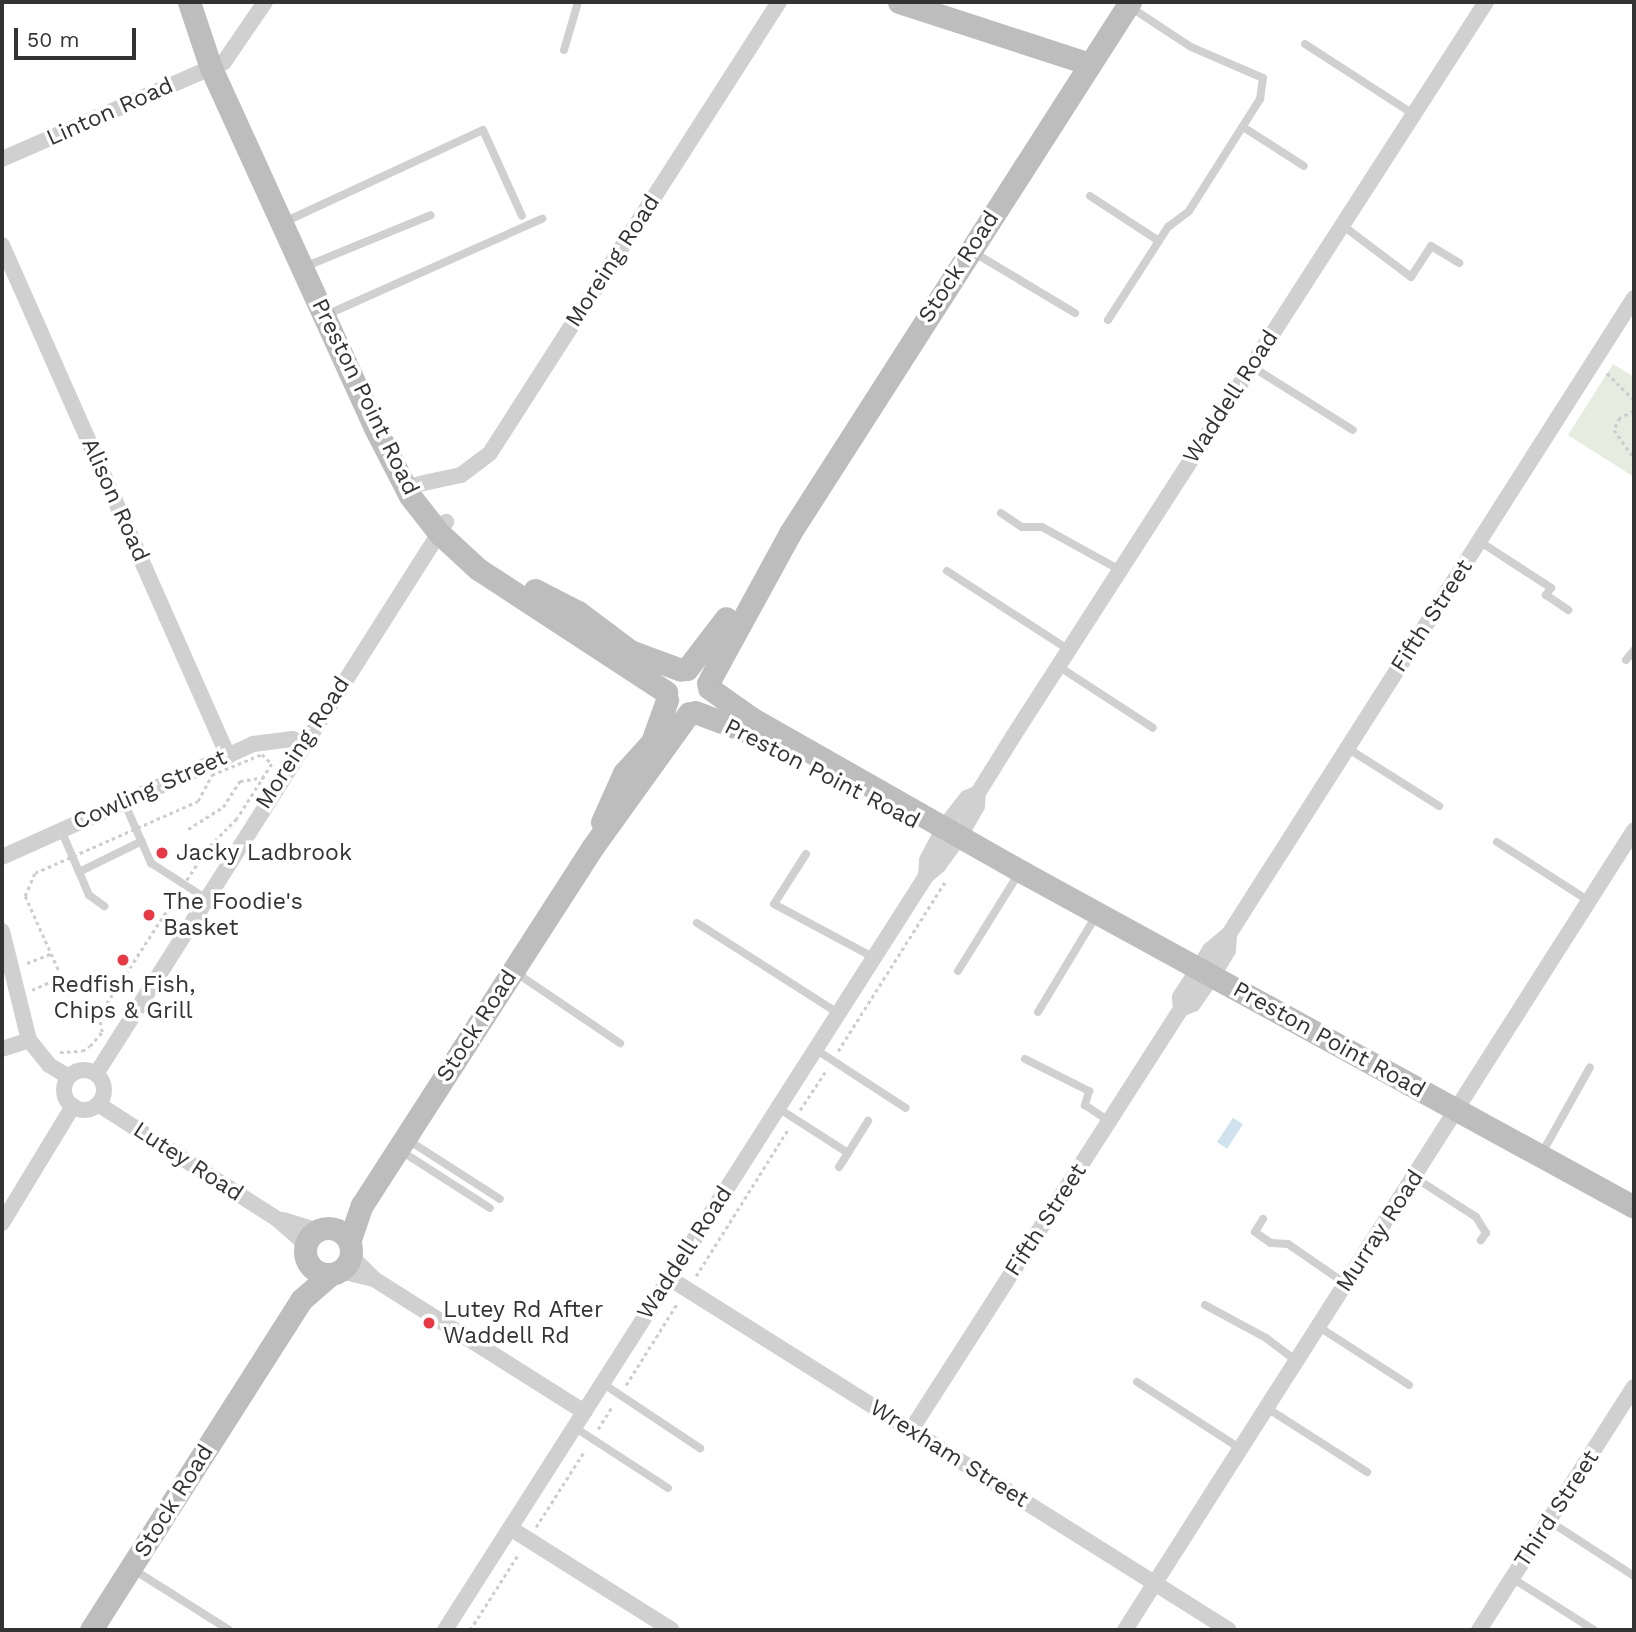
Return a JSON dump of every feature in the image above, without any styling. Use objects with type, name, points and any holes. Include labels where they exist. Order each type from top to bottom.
[{"type":"main road","name":"Preston Point Road","points":[[189,2],[392,465],[478,569],[666,696]]},
{"type":"main road","name":"Preston Point Road","points":[[200,2],[218,65],[314,263],[384,425],[443,527],[508,575],[578,612],[629,651],[684,669]]},
{"type":"main road","points":[[899,2],[1090,64]]},
{"type":"main road","name":"Stock Road","points":[[91,1630],[301,1300],[329,1251],[362,1205],[592,848],[692,712],[705,705],[709,686],[790,533],[1129,4]]},
{"type":"main road","name":"Stock Road","points":[[592,848],[624,773],[652,742],[669,678],[684,669],[777,541],[790,533]]},
{"type":"main road","points":[[684,669],[699,672],[709,686]]},
{"type":"main road","name":"Preston Point Road","points":[[709,686],[751,718],[949,839]]},
{"type":"main road","points":[[666,696],[677,710],[692,712]]},
{"type":"main road","name":"Preston Point Road","points":[[692,712],[744,728],[949,839],[1022,873],[1634,1206]]},
{"type":"street","points":[[218,65],[265,2]]},
{"type":"street","name":"Moreing Road","points":[[419,485],[461,475],[490,453],[779,2]]},
{"type":"street","name":"Waddell Road","points":[[444,1630],[926,876],[949,839],[967,798],[978,793],[1486,2]]},
{"type":"street","name":"Linton Road","points":[[2,159],[218,65]]},
{"type":"street","name":"Alison Road","points":[[2,245],[228,756]]},
{"type":"street","name":"Fifth Street","points":[[911,1430],[1181,1009],[1193,1003],[1205,973],[1228,950],[1229,934],[1634,298]]},
{"type":"street","name":"Moreing Road","points":[[96,1074],[302,744],[443,527]]},
{"type":"street","name":"Cowling Street","points":[[2,857],[228,756],[265,743],[293,739],[302,744]]},
{"type":"street","name":"Murray Road","points":[[1125,1630],[1634,830]]},
{"type":"street","name":"Waddell Road","points":[[926,876],[927,860],[949,839]]},
{"type":"street","points":[[2,931],[29,1040],[49,1065],[69,1077]]},
{"type":"street","points":[[2,1049],[29,1040]]},
{"type":"street","points":[[79,1071],[96,1074],[104,1088],[99,1104],[83,1110],[72,1107],[65,1096],[69,1077],[79,1071]]},
{"type":"street","name":"Lutey Road","points":[[99,1104],[584,1412]]},
{"type":"street","points":[[2,1223],[72,1107]]},
{"type":"street","name":"Wrexham Street","points":[[669,1278],[1229,1630]]},
{"type":"street","name":"Third Street","points":[[1479,1630],[1634,1387]]},
{"type":"street","points":[[510,1528],[672,1630]]},
{"type":"lane","points":[[564,50],[578,2]]},
{"type":"lane","points":[[1108,320],[1168,227],[1189,211],[1260,99],[1264,78],[1191,47],[1129,4]]},
{"type":"lane","points":[[1305,44],[1413,114]]},
{"type":"lane","points":[[1243,127],[1304,166]]},
{"type":"lane","points":[[293,218],[483,130],[522,216]]},
{"type":"lane","points":[[1090,196],[1159,241]]},
{"type":"lane","points":[[314,263],[431,215]]},
{"type":"lane","points":[[335,311],[542,219]]},
{"type":"lane","points":[[1342,225],[1411,277],[1431,246],[1459,263]]},
{"type":"lane","points":[[970,250],[1075,313]]},
{"type":"lane","points":[[1251,366],[1353,430]]},
{"type":"lane","points":[[1001,513],[1022,527],[1042,527],[1120,570]]},
{"type":"lane","points":[[1479,541],[1551,587],[1546,595],[1568,610]]},
{"type":"lane","points":[[947,572],[1069,650]]},
{"type":"lane","points":[[1626,660],[1634,650]]},
{"type":"lane","points":[[1058,666],[1153,728]]},
{"type":"lane","points":[[1347,748],[1439,806]]},
{"type":"lane","points":[[124,802],[151,863],[205,898]]},
{"type":"lane","points":[[61,830],[89,895],[104,906]]},
{"type":"lane","points":[[79,872],[142,841]]},
{"type":"lane","points":[[1497,842],[1590,901]]},
{"type":"lane","points":[[806,854],[774,904],[873,957]]},
{"type":"lane","points":[[958,971],[1022,873]]},
{"type":"lane","points":[[1038,1013],[1097,914]]},
{"type":"lane","points":[[697,923],[838,1013]]},
{"type":"lane","points":[[513,971],[620,1043]]},
{"type":"lane","points":[[815,1049],[906,1108]]},
{"type":"lane","points":[[1025,1059],[1089,1091],[1085,1105],[1109,1121]]},
{"type":"lane","points":[[1541,1156],[1590,1067]]},
{"type":"lane","points":[[778,1108],[848,1153]]},
{"type":"lane","points":[[839,1167],[868,1121]]},
{"type":"lane","points":[[401,1143],[500,1199]]},
{"type":"lane","points":[[401,1143],[490,1208]]},
{"type":"lane","points":[[1414,1177],[1476,1217],[1486,1233],[1480,1240]]},
{"type":"lane","points":[[1264,1219],[1255,1232],[1270,1242],[1288,1244],[1346,1284]]},
{"type":"lane","points":[[1205,1305],[1266,1338],[1297,1361]]},
{"type":"lane","points":[[1318,1327],[1409,1385]]},
{"type":"lane","points":[[1137,1382],[1241,1448]]},
{"type":"lane","points":[[602,1383],[700,1448]]},
{"type":"lane","points":[[1266,1408],[1367,1472]]},
{"type":"lane","points":[[574,1427],[668,1488]]},
{"type":"lane","points":[[1549,1521],[1634,1576]]},
{"type":"lane","points":[[131,1568],[229,1630]]},
{"type":"lane","points":[[1512,1578],[1594,1630]]},
{"type":"path","points":[[1593,362],[1634,400]]},
{"type":"path","points":[[1634,411],[1620,418],[1614,430],[1634,458]]},
{"type":"path","points":[[188,829],[223,807],[240,781],[264,777]]},
{"type":"path","points":[[470,1630],[956,864],[949,839]]},
{"type":"path","points":[[29,995],[61,977]]},
{"type":"path","points":[[53,1048],[64,1053],[82,1051],[102,1032],[99,1016]]},
{"type":"shaded area","points":[[1613,364],[1634,377],[1634,477],[1568,435]]},
{"type":"water","points":[[1233,1118],[1243,1124],[1227,1149],[1217,1142]]},
{"type":"place","name":"Jacky Ladbrook","points":[[162,853]]},
{"type":"place","name":"The Foodie's Basket","points":[[149,915]]},
{"type":"place","name":"Redfish Fish, Chips & Grill","points":[[123,960]]},
{"type":"place","name":"Lutey Rd After Waddell Rd","points":[[429,1323]]}]
